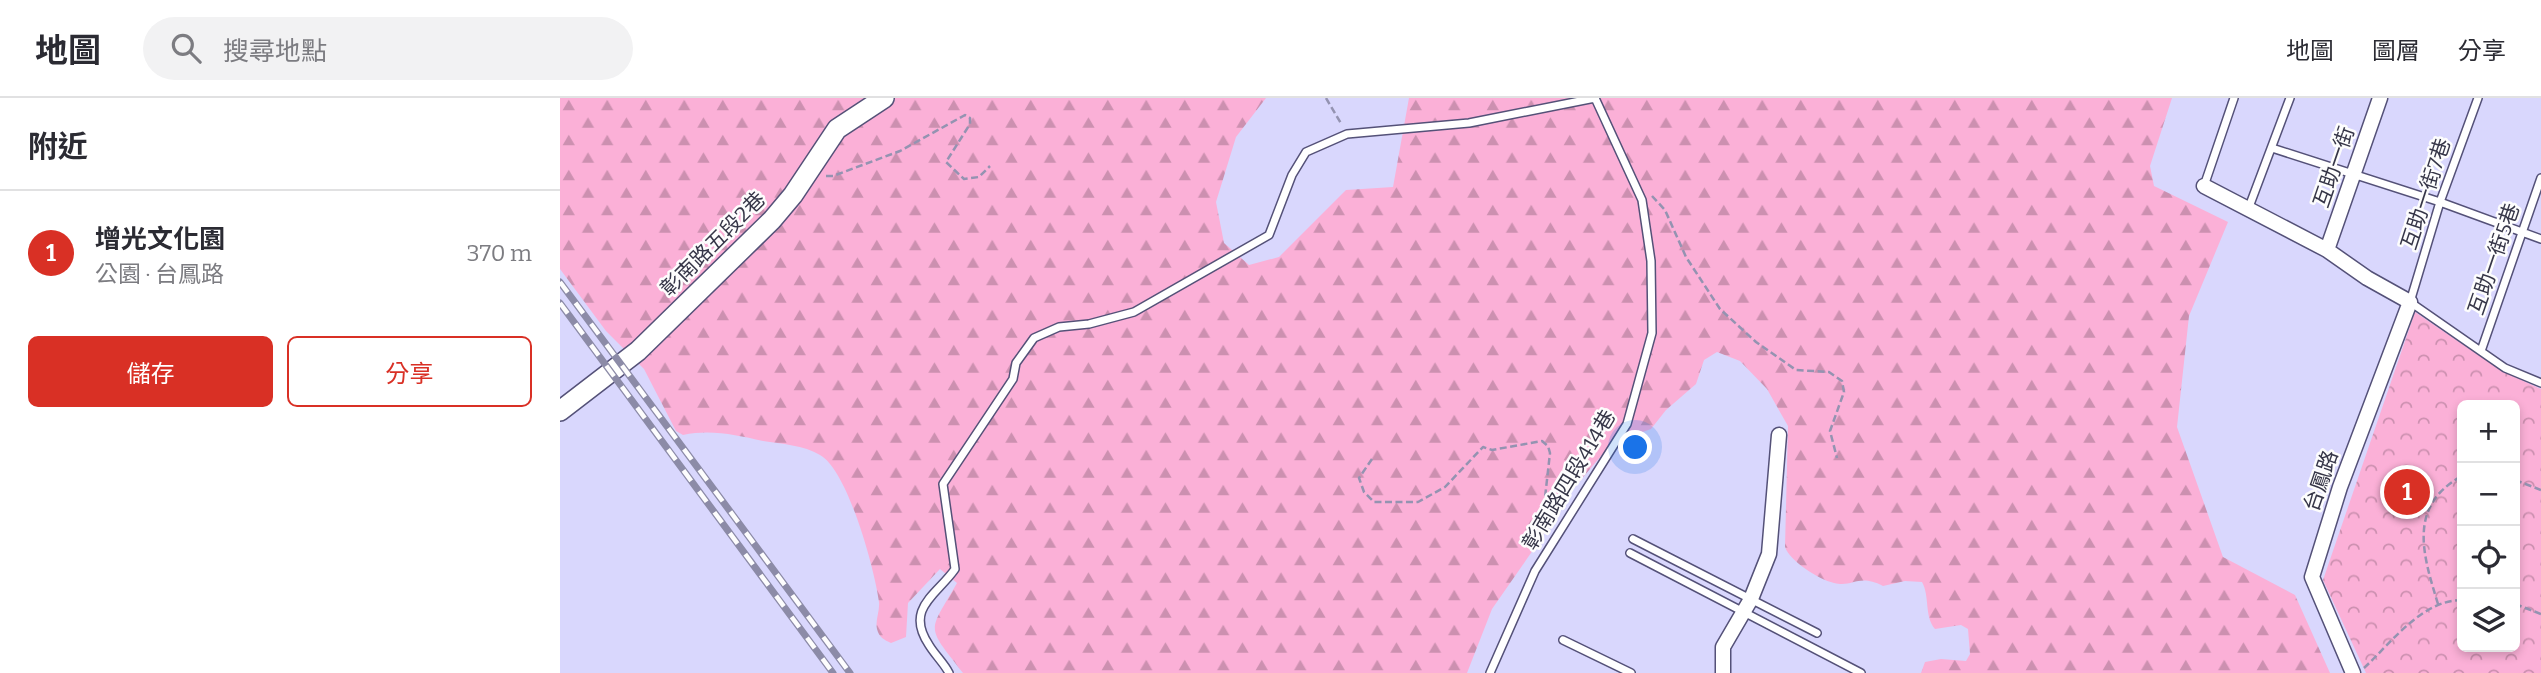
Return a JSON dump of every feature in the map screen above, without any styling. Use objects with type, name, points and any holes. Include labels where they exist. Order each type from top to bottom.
[{"type":"street","name":"彰南路五段2巷","points":[[560,411],[638,351],[772,220],[837,130],[884,98]]},
{"type":"street","name":"互助一街","points":[[2327,250],[2380,98]]},
{"type":"street","points":[[2204,186],[2249,207],[2327,250],[2367,278],[2410,302]]},
{"type":"street","name":"台鳳路","points":[[2353,673],[2312,577],[2340,487],[2410,302]]},
{"type":"street","points":[[1723,673],[1723,647],[1748,606],[1769,554],[1779,435]]},
{"type":"lane","points":[[948,673],[920,631],[920,620],[930,595],[955,569],[943,484],[1013,379],[1016,363],[1034,338],[1059,327],[1089,324],[1134,312],[1269,235],[1292,175],[1306,152],[1347,134],[1469,123],[1595,98]]},
{"type":"lane","name":"彰南路四段414巷","points":[[1490,673],[1535,571],[1627,424],[1651,333],[1651,261],[1642,200],[1632,172],[1595,98]]},
{"type":"lane","points":[[2204,186],[2234,98]]},
{"type":"lane","points":[[2249,207],[2290,98]]},
{"type":"lane","name":"互助一街7巷","points":[[2410,302],[2440,202],[2478,98]]},
{"type":"lane","points":[[2272,148],[2440,202],[2541,239]]},
{"type":"lane","name":"互助一街5巷","points":[[2481,351],[2541,178]]},
{"type":"lane","points":[[2410,302],[2505,368],[2541,383]]},
{"type":"lane","points":[[1633,539],[1861,673]]},
{"type":"lane","points":[[1630,553],[1748,606],[1817,633]]},
{"type":"lane","points":[[1563,640],[1631,673]]},
{"type":"path","points":[[1326,98],[1347,134]]},
{"type":"path","points":[[807,174],[833,176],[900,151],[965,115],[970,118],[970,124],[946,162],[964,179],[979,177],[989,166]]},
{"type":"path","points":[[1632,172],[1665,210],[1686,257],[1720,309],[1756,342],[1796,370],[1829,372],[1842,381],[1844,392],[1830,431],[1837,458]]},
{"type":"path","points":[[1372,459],[1359,478],[1364,492],[1374,502],[1418,502],[1445,487],[1483,447],[1492,450],[1542,441],[1548,446],[1550,453],[1539,545]]},
{"type":"path","points":[[2438,604],[2422,541],[2430,505],[2457,479]]},
{"type":"path","points":[[2520,482],[2541,490]]},
{"type":"path","points":[[2359,673],[2414,620],[2438,604],[2457,601]]},
{"type":"path","points":[[2520,606],[2541,614]]},
{"type":"green space","points":[[560,98],[1266,98],[1236,137],[1216,202],[1224,243],[1249,265],[1279,257],[1346,190],[1393,187],[1409,98],[2172,98],[2150,166],[2154,186],[2228,222],[2189,316],[2177,427],[2223,557],[2295,595],[2330,673],[1921,673],[1925,662],[1941,659],[1966,661],[1970,654],[1968,629],[1961,625],[1935,629],[1929,618],[1922,582],[1905,581],[1883,586],[1867,581],[1834,583],[1813,574],[1793,558],[1785,547],[1788,426],[1767,389],[1740,361],[1717,352],[1704,360],[1696,384],[1666,410],[1651,429],[1612,443],[1557,508],[1540,540],[1492,609],[1467,673],[963,673],[942,645],[935,629],[940,612],[957,583],[940,569],[908,603],[906,637],[891,643],[882,638],[877,629],[879,602],[866,546],[850,500],[830,464],[820,455],[800,447],[723,434],[683,435],[676,431],[644,369],[606,331],[560,269]]},
{"type":"green space","points":[[2415,312],[2502,371],[2541,389],[2541,673],[2366,673],[2323,580]]},
{"type":"railway","points":[[560,282],[850,673]]},
{"type":"railway","points":[[560,303],[833,673]]},
{"type":"place","name":"增光文化園","points":[[2407,492]]}]
